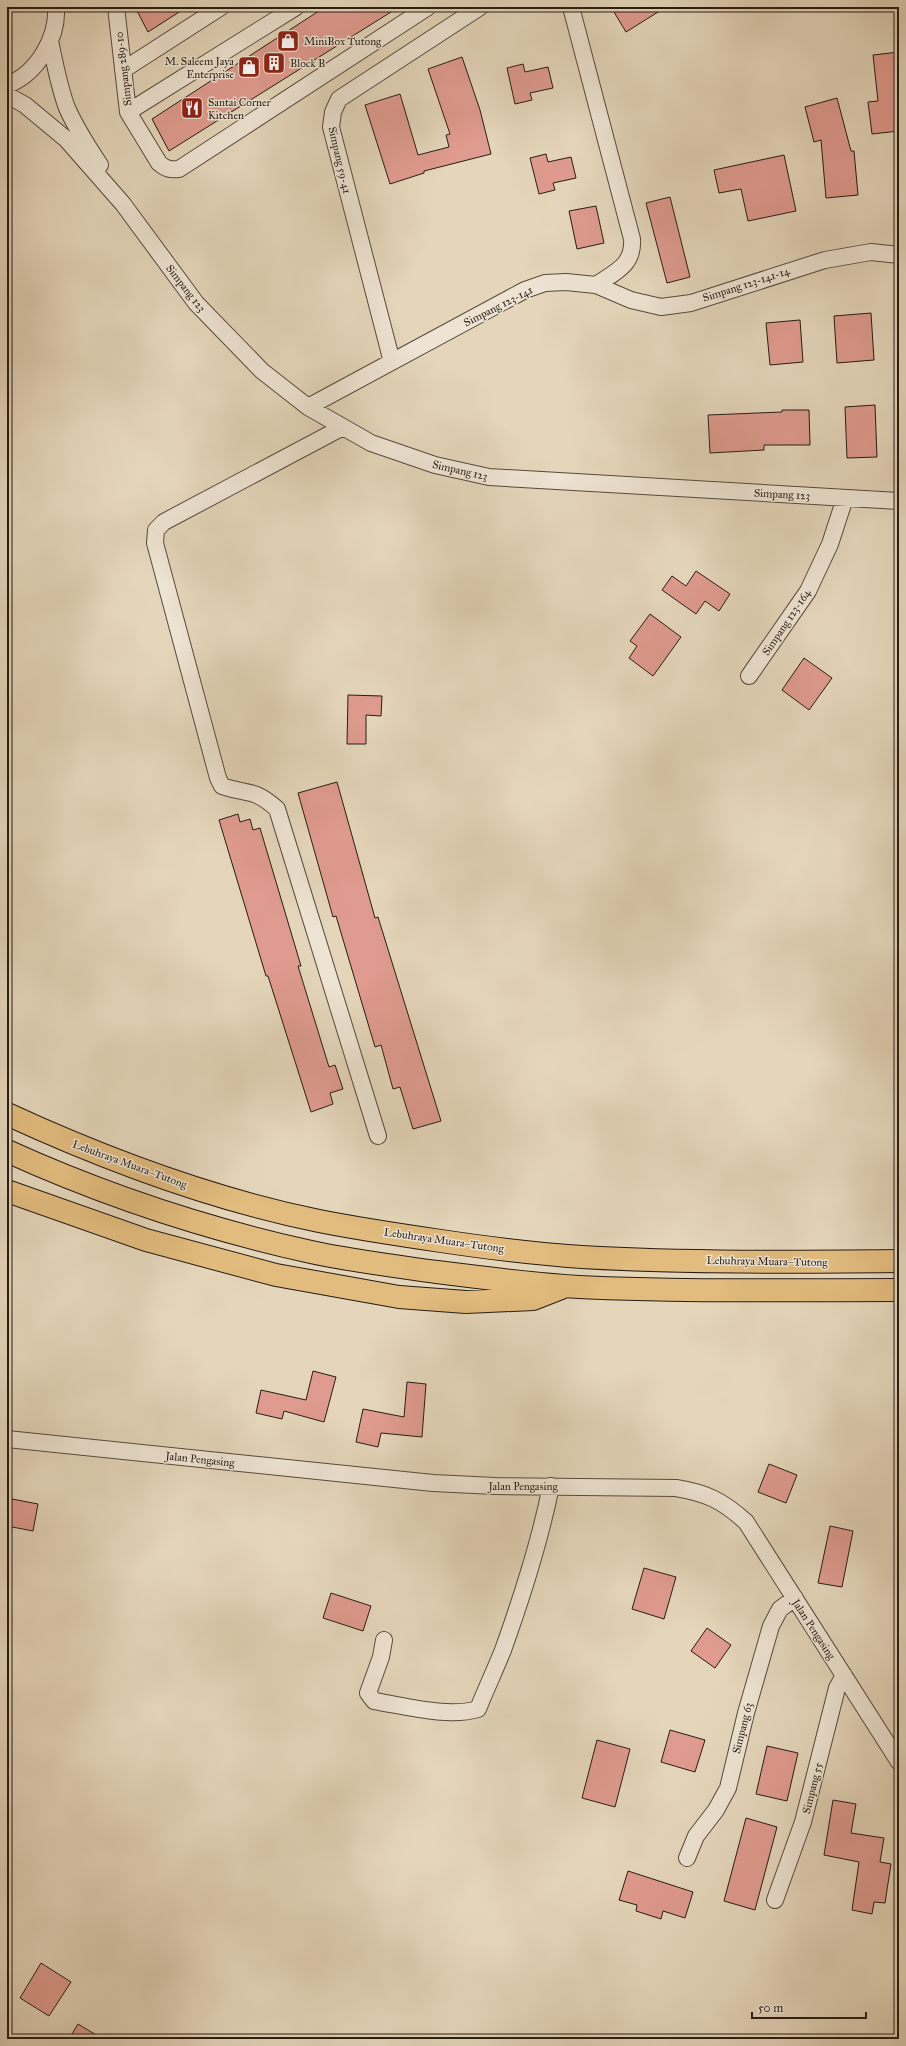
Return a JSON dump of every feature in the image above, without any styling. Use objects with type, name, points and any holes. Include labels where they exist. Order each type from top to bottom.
[{"type":"highway","name":"Lebuhraya Muara–Tutong","points":[[7,1114],[61,1139],[149,1172],[244,1202],[318,1221],[482,1247],[582,1257],[804,1262],[899,1261]]},
{"type":"highway","points":[[7,1151],[50,1170],[140,1204],[235,1233],[312,1252],[481,1278],[568,1286],[684,1290],[899,1290]]},
{"type":"highway","points":[[7,1191],[146,1240],[276,1275],[399,1297],[466,1302],[533,1299],[568,1286]]},
{"type":"street","points":[[7,85],[27,72],[40,58],[50,41],[57,17],[56,7]]},
{"type":"street","name":"Simpang 289-10","points":[[116,7],[128,112],[159,163],[165,168],[179,169],[406,13],[428,7]]},
{"type":"street","points":[[123,70],[221,7]]},
{"type":"street","points":[[128,112],[296,7]]},
{"type":"street","name":"Simpang 59-41","points":[[392,362],[330,127],[332,112],[339,99],[480,7]]},
{"type":"street","points":[[571,7],[632,239],[633,251],[628,261],[596,285]]},
{"type":"street","name":"Simpang 123","points":[[50,41],[60,85],[67,107],[78,129],[123,204]]},
{"type":"street","name":"Simpang 123","points":[[7,95],[26,105],[66,139],[123,204],[196,303],[262,371],[308,407],[371,442],[436,465],[489,477],[899,501]]},
{"type":"street","name":"Simpang 123-141-14","points":[[596,285],[631,300],[661,307],[691,303],[825,260],[871,252],[899,255]]},
{"type":"street","name":"Simpang 123-141","points":[[308,407],[525,290],[544,283],[566,282],[596,285]]},
{"type":"street","points":[[343,427],[164,522],[156,530],[155,543],[218,778],[222,786],[250,791],[264,797],[276,809],[378,1136]]},
{"type":"street","name":"Simpang 123-164","points":[[749,676],[808,591],[830,544],[845,498]]},
{"type":"street","name":"Jalan Pengasing","points":[[7,1439],[433,1483],[494,1486],[676,1488],[695,1491],[715,1498],[731,1508],[746,1522],[899,1762]]},
{"type":"street","points":[[384,1640],[381,1657],[368,1693],[374,1701],[423,1709],[465,1713],[478,1709],[503,1650],[545,1518],[551,1486]]},
{"type":"street","name":"Simpang 63","points":[[687,1858],[696,1836],[716,1810],[728,1788],[746,1713],[771,1626],[780,1609],[795,1598]]},
{"type":"street","name":"Simpang 55","points":[[775,1900],[803,1822],[837,1688],[844,1675]]},
{"type":"building","points":[[135,7],[187,7],[148,32]]},
{"type":"building","name":"Block B","points":[[325,7],[399,7],[169,151],[152,119]]},
{"type":"building","points":[[611,7],[666,7],[626,32]]},
{"type":"building","points":[[899,52],[899,131],[872,134],[868,102],[878,101],[873,55]]},
{"type":"building","points":[[462,57],[480,110],[491,154],[424,171],[424,173],[390,184],[365,105],[400,94],[418,155],[449,147],[446,135],[450,134],[428,69]]},
{"type":"building","points":[[523,64],[525,72],[548,67],[553,88],[530,93],[532,100],[515,104],[507,68]]},
{"type":"building","points":[[837,98],[851,151],[854,151],[858,195],[826,198],[821,140],[814,142],[805,107]]},
{"type":"building","points":[[546,154],[548,162],[571,157],[576,178],[553,183],[555,190],[539,194],[530,158]]},
{"type":"building","points":[[784,155],[796,211],[748,221],[741,189],[719,193],[714,170]]},
{"type":"building","points":[[670,197],[690,277],[667,283],[646,203]]},
{"type":"building","points":[[596,206],[604,243],[577,249],[569,211]]},
{"type":"building","points":[[871,313],[874,360],[837,363],[834,316]]},
{"type":"building","points":[[800,320],[803,362],[770,365],[766,323]]},
{"type":"building","points":[[875,405],[877,457],[847,458],[845,407]]},
{"type":"building","points":[[782,410],[809,410],[810,445],[764,445],[764,450],[710,453],[708,415],[782,412]]},
{"type":"building","points":[[696,571],[730,594],[719,611],[705,601],[696,614],[662,590],[672,576],[686,586]]},
{"type":"building","points":[[650,614],[681,637],[653,676],[629,658],[637,646],[630,641]]},
{"type":"building","points":[[804,658],[832,678],[809,710],[782,690]]},
{"type":"building","points":[[348,695],[382,696],[381,716],[366,715],[366,744],[347,744]]},
{"type":"building","points":[[337,782],[375,918],[378,917],[441,1121],[413,1129],[400,1087],[393,1089],[381,1045],[375,1047],[336,916],[333,917],[298,793]]},
{"type":"building","points":[[238,814],[240,822],[250,819],[253,830],[260,828],[301,966],[298,966],[329,1067],[335,1065],[343,1089],[330,1093],[333,1104],[311,1112],[268,976],[266,976],[219,820]]},
{"type":"building","points":[[313,1371],[336,1377],[324,1422],[284,1411],[282,1419],[256,1413],[261,1390],[306,1400]]},
{"type":"building","points":[[407,1382],[426,1384],[422,1437],[381,1433],[378,1447],[356,1442],[363,1409],[404,1417]]},
{"type":"building","points":[[769,1464],[797,1475],[786,1503],[758,1492]]},
{"type":"building","points":[[7,1498],[38,1504],[33,1531],[7,1526]]},
{"type":"building","points":[[830,1526],[853,1531],[842,1587],[818,1583]]},
{"type":"building","points":[[644,1568],[676,1577],[664,1619],[632,1609]]},
{"type":"building","points":[[331,1593],[371,1606],[363,1631],[323,1618]]},
{"type":"building","points":[[707,1628],[731,1645],[715,1668],[691,1651]]},
{"type":"building","points":[[670,1730],[705,1740],[695,1772],[661,1762]]},
{"type":"building","points":[[597,1740],[630,1749],[615,1807],[582,1798]]},
{"type":"building","points":[[767,1746],[798,1753],[787,1801],[756,1794]]},
{"type":"building","points":[[833,1800],[856,1804],[851,1833],[884,1838],[880,1862],[891,1864],[885,1903],[874,1902],[872,1914],[852,1910],[859,1862],[824,1855]]},
{"type":"building","points":[[746,1818],[777,1827],[755,1910],[724,1901]]},
{"type":"building","points":[[628,1871],[693,1892],[685,1918],[663,1911],[661,1919],[636,1911],[637,1905],[619,1900]]},
{"type":"building","points":[[41,1963],[71,1982],[49,2016],[20,1998]]},
{"type":"building","points":[[78,2024],[103,2039],[69,2039]]},
{"type":"place","name":"MiniBox Tutong","points":[[288,41]]},
{"type":"place","name":"Block B","points":[[274,63]]},
{"type":"place","name":"M. Saleem Jaya Enterprise","points":[[249,67]]},
{"type":"place","name":"Santai Corner Kitchen","points":[[192,108]]}]
